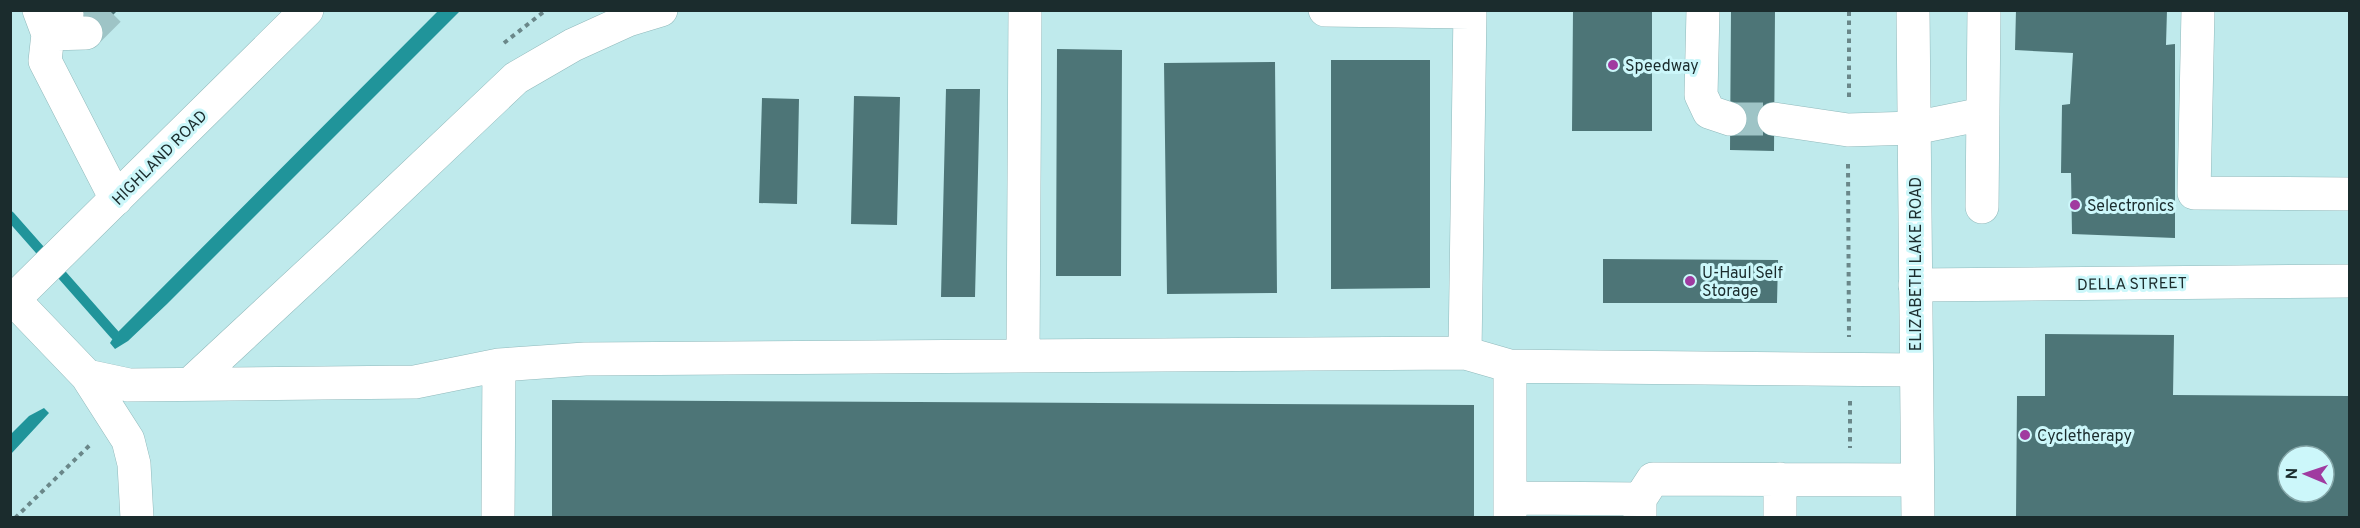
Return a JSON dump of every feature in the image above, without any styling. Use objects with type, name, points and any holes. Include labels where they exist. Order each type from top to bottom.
[{"type":"main road","name":"HIGHLAND ROAD","points":[[20,294],[308,10]]},
{"type":"main road","points":[[190,384],[516,78],[573,45],[628,20],[661,10]]},
{"type":"main road","points":[[1023,355],[1025,10]]},
{"type":"main road","points":[[1325,10],[1470,11],[1465,353]]},
{"type":"main road","points":[[1703,10],[1701,95],[1709,112],[1730,119]]},
{"type":"main road","name":"ELIZABETH LAKE ROAD","points":[[1913,10],[1918,518]]},
{"type":"main road","points":[[1982,207],[1984,10]]},
{"type":"main road","points":[[2198,10],[2194,193],[2349,194]]},
{"type":"main road","points":[[60,23],[45,61],[116,200]]},
{"type":"main road","points":[[1774,119],[1848,130],[1914,128],[1983,114]]},
{"type":"main road","name":"DELLA STREET","points":[[1915,285],[2349,281]]},
{"type":"main road","points":[[20,294],[87,376],[128,440],[134,464],[138,518]]},
{"type":"main road","points":[[87,376],[129,385],[415,382],[499,365],[585,359],[1465,353],[1510,366],[1916,370]]},
{"type":"main road","points":[[498,518],[499,365]]},
{"type":"main road","points":[[1510,366],[1510,508],[1640,508],[1653,479],[1917,480]]},
{"type":"main road","points":[[1779,479],[1780,518]]},
{"type":"path","points":[[1849,10],[1850,480]]},
{"type":"water","points":[[438,11],[460,11],[167,304],[128,341],[115,349],[110,343],[115,335]]},
{"type":"water","points":[[44,408],[49,413],[11,454],[11,434],[29,416]]},
{"type":"building","points":[[64,10],[118,10],[91,37]]},
{"type":"building","points":[[1573,10],[1652,10],[1652,131],[1572,131]]},
{"type":"building","points":[[1731,10],[1775,10],[1774,151],[1730,150]]},
{"type":"building","points":[[2016,10],[2167,10],[2166,45],[2175,44],[2175,238],[2072,234],[2071,173],[2061,173],[2062,105],[2070,104],[2073,53],[2015,50]]},
{"type":"building","points":[[1057,49],[1122,50],[1121,276],[1056,276]]},
{"type":"building","points":[[1331,60],[1430,60],[1430,288],[1331,289]]},
{"type":"building","points":[[1275,62],[1277,293],[1167,294],[1164,63]]},
{"type":"building","points":[[946,89],[980,89],[975,297],[941,297]]},
{"type":"building","points":[[854,96],[900,97],[897,225],[851,224]]},
{"type":"building","points":[[762,98],[799,99],[797,204],[759,203]]},
{"type":"building","name":"U-Haul Self Storage","points":[[1603,259],[1778,260],[1777,303],[1603,303]]},
{"type":"building","points":[[2045,334],[2174,335],[2173,395],[2350,396],[2350,518],[2016,518],[2017,396],[2045,396]]},
{"type":"building","points":[[552,400],[1474,405],[1474,518],[552,518]]},
{"type":"waterway","points":[[10,216],[115,335]]},
{"type":"tunnel","points":[[86,33],[109,10]]},
{"type":"tunnel","points":[[1730,119],[1774,119]]},
{"type":"place","name":"Speedway","points":[[1613,65]]},
{"type":"place","name":"Selectronics","points":[[2075,205]]},
{"type":"place","name":"U-Haul Self Storage","points":[[1690,281]]},
{"type":"place","name":"Cycletherapy","points":[[2025,435]]}]
